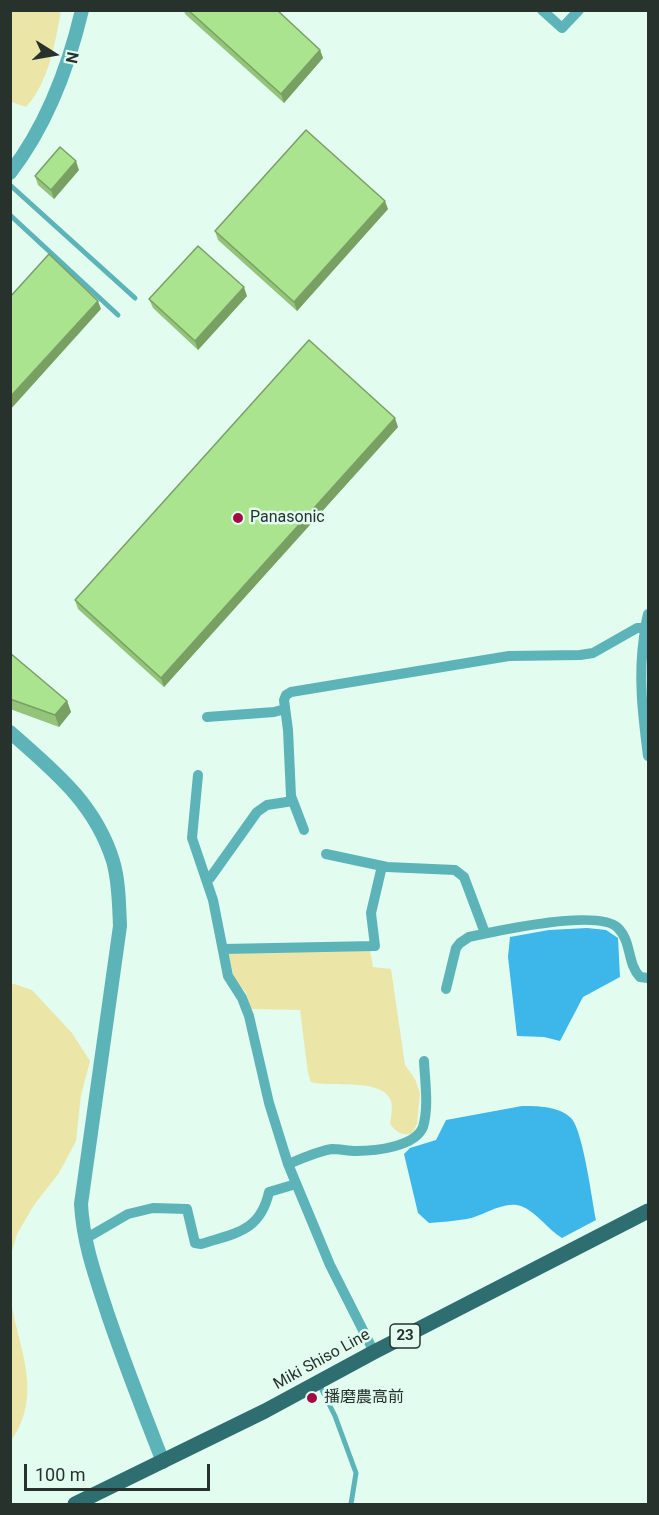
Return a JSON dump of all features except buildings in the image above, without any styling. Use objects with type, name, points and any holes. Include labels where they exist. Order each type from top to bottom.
[{"type":"main road","name":"Miki Shiso Line","points":[[75,1504],[265,1412],[374,1352],[648,1211]]},
{"type":"street","points":[[10,173],[39,129],[55,97],[71,54],[82,10]]},
{"type":"street","points":[[542,10],[562,28],[579,10]]},
{"type":"street","points":[[648,614],[640,676],[642,715],[648,756]]},
{"type":"street","points":[[304,830],[293,801],[284,700],[286,694],[509,656],[580,656],[593,653],[637,628],[645,628]]},
{"type":"street","points":[[207,717],[285,709]]},
{"type":"street","points":[[10,732],[59,776],[84,803],[102,831],[114,863],[120,926],[81,1204],[85,1239],[121,1352],[163,1462]]},
{"type":"street","points":[[198,775],[192,838],[213,900],[228,976],[242,998],[249,1016],[269,1103],[288,1164],[330,1265],[374,1352]]},
{"type":"street","points":[[206,879],[210,878],[257,812],[267,805],[293,801]]},
{"type":"street","points":[[326,854],[382,866],[455,870],[464,877],[484,933]]},
{"type":"street","points":[[223,949],[375,946],[371,913],[382,866]]},
{"type":"street","points":[[446,989],[453,958],[460,943],[469,937],[581,919],[611,922],[624,935],[633,968],[640,977],[648,978]]},
{"type":"street","points":[[288,1164],[332,1149],[363,1151],[401,1145],[412,1140],[423,1126],[424,1061]]},
{"type":"street","points":[[85,1239],[128,1214],[153,1208],[188,1209],[195,1243],[201,1244],[247,1229],[254,1224],[266,1205],[269,1192],[296,1184]]},
{"type":"lane","points":[[10,184],[135,298]]},
{"type":"lane","points":[[10,215],[118,315]]},
{"type":"lane","points":[[318,1382],[335,1416],[356,1473],[351,1504]]},
{"type":"shaded area","points":[[11,10],[61,11],[46,74],[26,107],[11,102]]},
{"type":"shaded area","points":[[370,950],[373,967],[391,969],[405,1065],[415,1079],[420,1093],[417,1124],[412,1134],[400,1133],[390,1124],[391,1101],[378,1089],[367,1086],[311,1082],[300,1010],[251,1009],[246,993],[234,978],[228,952]]},
{"type":"shaded area","points":[[11,983],[32,990],[72,1033],[90,1061],[81,1095],[76,1141],[59,1173],[34,1205],[17,1234],[11,1255]]},
{"type":"shaded area","points":[[10,1295],[26,1369],[27,1387],[26,1405],[21,1423],[11,1441]]},
{"type":"water","points":[[587,928],[606,930],[618,938],[620,977],[583,997],[560,1041],[544,1037],[517,1036],[508,957],[510,937],[549,930]]},
{"type":"water","points":[[522,1106],[554,1109],[571,1118],[583,1150],[596,1220],[562,1238],[532,1212],[514,1205],[467,1219],[429,1223],[418,1213],[404,1154],[410,1148],[436,1140],[446,1120]]},
{"type":"place","name":"Panasonic","points":[[238,518]]},
{"type":"place","name":"播磨農高前","points":[[312,1398]]}]
